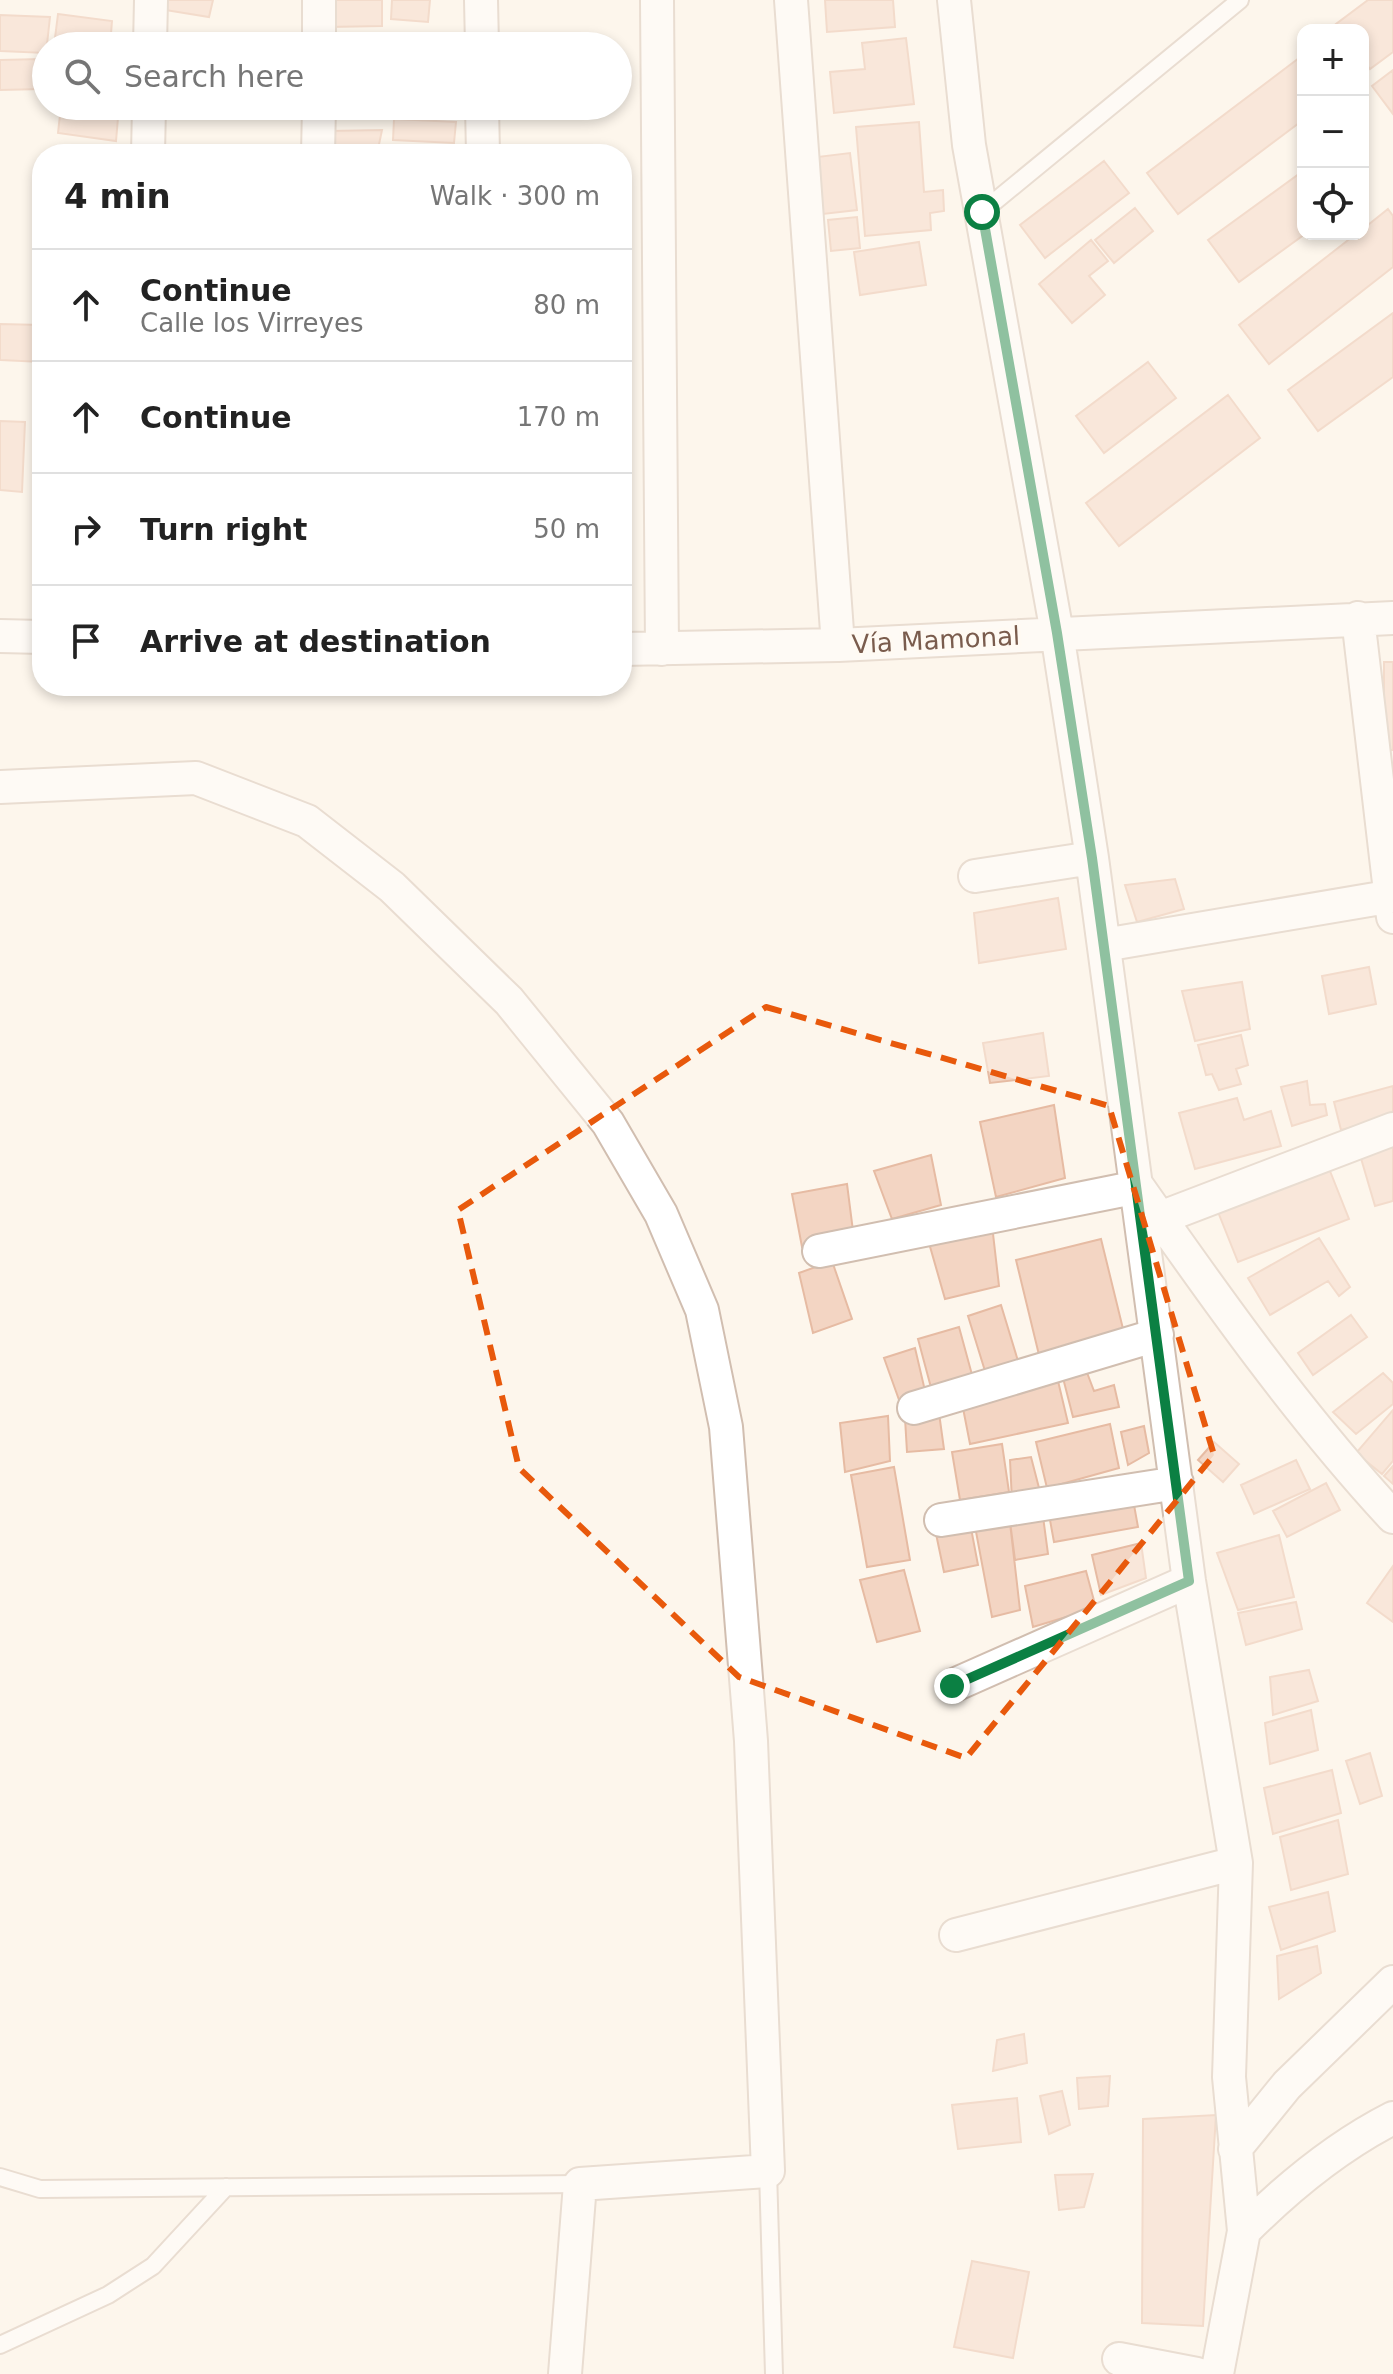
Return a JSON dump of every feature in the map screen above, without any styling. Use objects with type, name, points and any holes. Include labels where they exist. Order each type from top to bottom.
[{"type":"street","points":[[150,32],[151,0]]},
{"type":"street","points":[[319,0],[319,32]]},
{"type":"street","points":[[481,0],[482,32]]},
{"type":"street","points":[[657,0],[662,649]]},
{"type":"street","points":[[791,0],[838,645]]},
{"type":"street","points":[[954,0],[969,145],[1057,633],[1092,858],[1189,1581],[1236,1863],[1229,2077],[1244,2231],[1217,2374]]},
{"type":"street","points":[[148,144],[149,120]]},
{"type":"street","points":[[318,144],[319,120]]},
{"type":"street","points":[[482,120],[483,144]]},
{"type":"street","points":[[1104,945],[1392,903],[1358,618]]},
{"type":"street","name":"Vía Mamonal","points":[[632,649],[838,645],[1393,618]]},
{"type":"street","points":[[0,636],[32,637]]},
{"type":"street","points":[[0,787],[196,778],[307,821],[392,887],[509,1001],[608,1123],[661,1214],[702,1310],[726,1427],[751,1741],[768,2171],[580,2184],[565,2374]]},
{"type":"street","points":[[975,876],[1092,858]]},
{"type":"street","points":[[1160,1218],[1393,1129]]},
{"type":"street","points":[[1138,1187],[1238,1329],[1349,1469],[1393,1517]]},
{"type":"street","points":[[819,1251],[1138,1187]]},
{"type":"street","points":[[914,1408],[1157,1335]]},
{"type":"street","points":[[941,1520],[1177,1483]]},
{"type":"street","points":[[952,1686],[1189,1581]]},
{"type":"street","points":[[956,1935],[1236,1863]]},
{"type":"street","points":[[1235,2149],[1287,2085],[1393,1982]]},
{"type":"street","points":[[1244,2231],[1278,2197],[1364,2133],[1393,2118]]},
{"type":"street","points":[[1119,2359],[1197,2374]]},
{"type":"lane","points":[[982,212],[1240,0]]},
{"type":"lane","points":[[768,2171],[774,2374]]},
{"type":"lane","points":[[0,2177],[40,2189],[580,2184]]},
{"type":"lane","points":[[0,2345],[108,2295],[153,2266],[226,2187]]},
{"type":"highlighted area","points":[[766,1007],[1109,1106],[1214,1455],[966,1758],[739,1677],[519,1468],[458,1210]]},
{"type":"building","points":[[160,0],[213,0],[209,17],[159,9]]},
{"type":"building","points":[[329,0],[382,0],[382,26],[329,27]]},
{"type":"building","points":[[392,0],[430,0],[428,22],[391,19]]},
{"type":"building","points":[[825,0],[893,0],[895,27],[827,32]]},
{"type":"building","points":[[1368,0],[1393,0],[1393,52],[1370,69],[1369,24],[1336,24]]},
{"type":"building","points":[[58,14],[112,21],[111,32],[56,32]]},
{"type":"building","points":[[0,15],[50,17],[48,32],[32,32],[32,52],[0,51]]},
{"type":"building","points":[[906,38],[914,104],[834,113],[830,72],[865,69],[862,43]]},
{"type":"building","points":[[32,59],[32,89],[0,90],[0,60]]},
{"type":"building","points":[[1297,60],[1297,125],[1178,214],[1147,173]]},
{"type":"building","points":[[1393,70],[1393,114],[1372,86]]},
{"type":"building","points":[[59,120],[118,120],[116,141],[58,133]]},
{"type":"building","points":[[394,120],[456,122],[454,143],[393,140]]},
{"type":"building","points":[[919,122],[924,192],[943,190],[944,211],[930,213],[931,230],[865,236],[856,127]]},
{"type":"building","points":[[382,130],[379,144],[327,144],[328,131]]},
{"type":"building","points":[[850,153],[857,210],[823,214],[817,157]]},
{"type":"building","points":[[1104,161],[1129,193],[1045,258],[1020,225]]},
{"type":"building","points":[[1297,175],[1297,240],[1239,282],[1208,240]]},
{"type":"building","points":[[1135,208],[1153,231],[1114,263],[1095,240]]},
{"type":"building","points":[[1388,209],[1393,216],[1393,267],[1269,364],[1239,325],[1348,240],[1369,240],[1369,224]]},
{"type":"building","points":[[857,217],[860,248],[831,251],[828,220]]},
{"type":"building","points":[[1091,240],[1108,261],[1089,276],[1105,295],[1072,323],[1039,284]]},
{"type":"building","points":[[919,242],[926,285],[860,295],[854,252]]},
{"type":"building","points":[[1393,313],[1393,377],[1318,431],[1288,390]]},
{"type":"building","points":[[0,324],[32,325],[32,362],[0,360]]},
{"type":"building","points":[[1148,362],[1176,398],[1104,453],[1076,416]]},
{"type":"building","points":[[1228,395],[1260,438],[1119,546],[1086,503]]},
{"type":"building","points":[[0,421],[25,422],[22,492],[0,490]]},
{"type":"building","points":[[1384,662],[1393,662],[1393,750],[1384,750]]},
{"type":"building","points":[[1175,879],[1184,909],[1137,922],[1125,885]]},
{"type":"building","points":[[1058,898],[1066,949],[979,963],[974,913]]},
{"type":"building","points":[[1369,967],[1376,1004],[1329,1014],[1322,976]]},
{"type":"building","points":[[1242,982],[1250,1029],[1195,1041],[1182,991]]},
{"type":"building","points":[[1043,1033],[1049,1076],[990,1083],[983,1043]]},
{"type":"building","points":[[1241,1035],[1248,1065],[1236,1069],[1241,1084],[1219,1090],[1212,1074],[1206,1075],[1198,1045]]},
{"type":"building","points":[[1307,1081],[1310,1105],[1325,1104],[1327,1115],[1292,1126],[1281,1087]]},
{"type":"building","points":[[1393,1086],[1393,1116],[1341,1130],[1334,1102]]},
{"type":"building","points":[[1237,1098],[1244,1120],[1271,1111],[1281,1146],[1195,1169],[1179,1113]]},
{"type":"building","points":[[1054,1105],[1065,1178],[996,1197],[980,1122]]},
{"type":"building","points":[[1393,1145],[1393,1201],[1375,1206],[1360,1155]]},
{"type":"building","points":[[931,1155],[941,1205],[892,1219],[874,1171]]},
{"type":"building","points":[[1328,1166],[1349,1219],[1238,1262],[1214,1202]]},
{"type":"building","points":[[847,1184],[853,1231],[802,1247],[792,1194]]},
{"type":"building","points":[[992,1225],[999,1286],[945,1299],[927,1236]]},
{"type":"building","points":[[1319,1238],[1350,1287],[1339,1296],[1328,1281],[1270,1315],[1248,1278]]},
{"type":"building","points":[[1101,1239],[1125,1337],[1040,1359],[1016,1260]]},
{"type":"building","points":[[832,1261],[852,1319],[813,1333],[799,1273]]},
{"type":"building","points":[[1001,1305],[1018,1361],[985,1371],[968,1316]]},
{"type":"building","points":[[1351,1315],[1367,1337],[1313,1375],[1298,1353]]},
{"type":"building","points":[[959,1327],[974,1382],[933,1395],[918,1339]]},
{"type":"building","points":[[915,1348],[926,1395],[903,1411],[884,1358]]},
{"type":"building","points":[[1086,1370],[1094,1391],[1114,1385],[1119,1407],[1073,1417],[1063,1378]]},
{"type":"building","points":[[1383,1373],[1393,1383],[1393,1404],[1356,1434],[1333,1412]]},
{"type":"building","points":[[1058,1381],[1068,1423],[970,1444],[962,1403]]},
{"type":"building","points":[[1393,1410],[1393,1461],[1382,1474],[1356,1453]]},
{"type":"building","points":[[939,1413],[944,1449],[907,1452],[905,1418]]},
{"type":"building","points":[[888,1416],[890,1461],[845,1472],[840,1423]]},
{"type":"building","points":[[1110,1424],[1119,1468],[1047,1488],[1036,1442]]},
{"type":"building","points":[[1144,1426],[1149,1453],[1128,1465],[1121,1432]]},
{"type":"building","points":[[1214,1442],[1239,1464],[1223,1482],[1198,1460]]},
{"type":"building","points":[[1002,1444],[1009,1492],[960,1500],[952,1452]]},
{"type":"building","points":[[1031,1457],[1039,1488],[1012,1501],[1010,1460]]},
{"type":"building","points":[[1296,1460],[1310,1489],[1254,1514],[1241,1485]]},
{"type":"building","points":[[1393,1466],[1393,1484],[1384,1476]]},
{"type":"building","points":[[894,1467],[910,1560],[867,1567],[851,1475]]},
{"type":"building","points":[[1326,1483],[1340,1510],[1287,1537],[1273,1511]]},
{"type":"building","points":[[1132,1494],[1138,1527],[1054,1542],[1048,1509]]},
{"type":"building","points":[[1042,1509],[1048,1554],[1015,1560],[1009,1514]]},
{"type":"building","points":[[1009,1514],[1020,1610],[992,1617],[974,1521]]},
{"type":"building","points":[[970,1523],[978,1565],[944,1572],[935,1529]]},
{"type":"building","points":[[1279,1535],[1294,1597],[1238,1610],[1217,1553]]},
{"type":"building","points":[[1141,1543],[1146,1578],[1101,1595],[1092,1555]]},
{"type":"building","points":[[1393,1566],[1393,1622],[1367,1603]]},
{"type":"building","points":[[904,1570],[920,1631],[877,1642],[860,1580]]},
{"type":"building","points":[[1086,1571],[1096,1608],[1033,1627],[1025,1586]]},
{"type":"building","points":[[1296,1602],[1302,1629],[1246,1645],[1238,1613]]},
{"type":"building","points":[[1309,1670],[1318,1701],[1273,1715],[1270,1677]]},
{"type":"building","points":[[1311,1710],[1318,1750],[1270,1764],[1265,1723]]},
{"type":"building","points":[[1370,1753],[1382,1796],[1360,1804],[1346,1761]]},
{"type":"building","points":[[1332,1770],[1341,1813],[1273,1834],[1264,1788]]},
{"type":"building","points":[[1338,1820],[1348,1874],[1291,1890],[1280,1837]]},
{"type":"building","points":[[1328,1892],[1335,1931],[1281,1950],[1269,1907]]},
{"type":"building","points":[[1317,1946],[1321,1973],[1279,1999],[1277,1956]]},
{"type":"building","points":[[1024,2034],[1027,2063],[993,2071],[997,2040]]},
{"type":"building","points":[[1110,2076],[1108,2106],[1079,2109],[1077,2078]]},
{"type":"building","points":[[1062,2091],[1070,2125],[1049,2134],[1040,2096]]},
{"type":"building","points":[[1017,2098],[1021,2142],[958,2149],[952,2105]]},
{"type":"building","points":[[1216,2115],[1203,2326],[1142,2323],[1143,2119]]},
{"type":"building","points":[[1093,2174],[1084,2207],[1059,2210],[1055,2175]]},
{"type":"building","points":[[972,2261],[1029,2272],[1013,2358],[954,2347]]},
{"type":"route","points":[[952,1686],[1189,1581],[1092,858],[1057,633],[982,212]]}]
